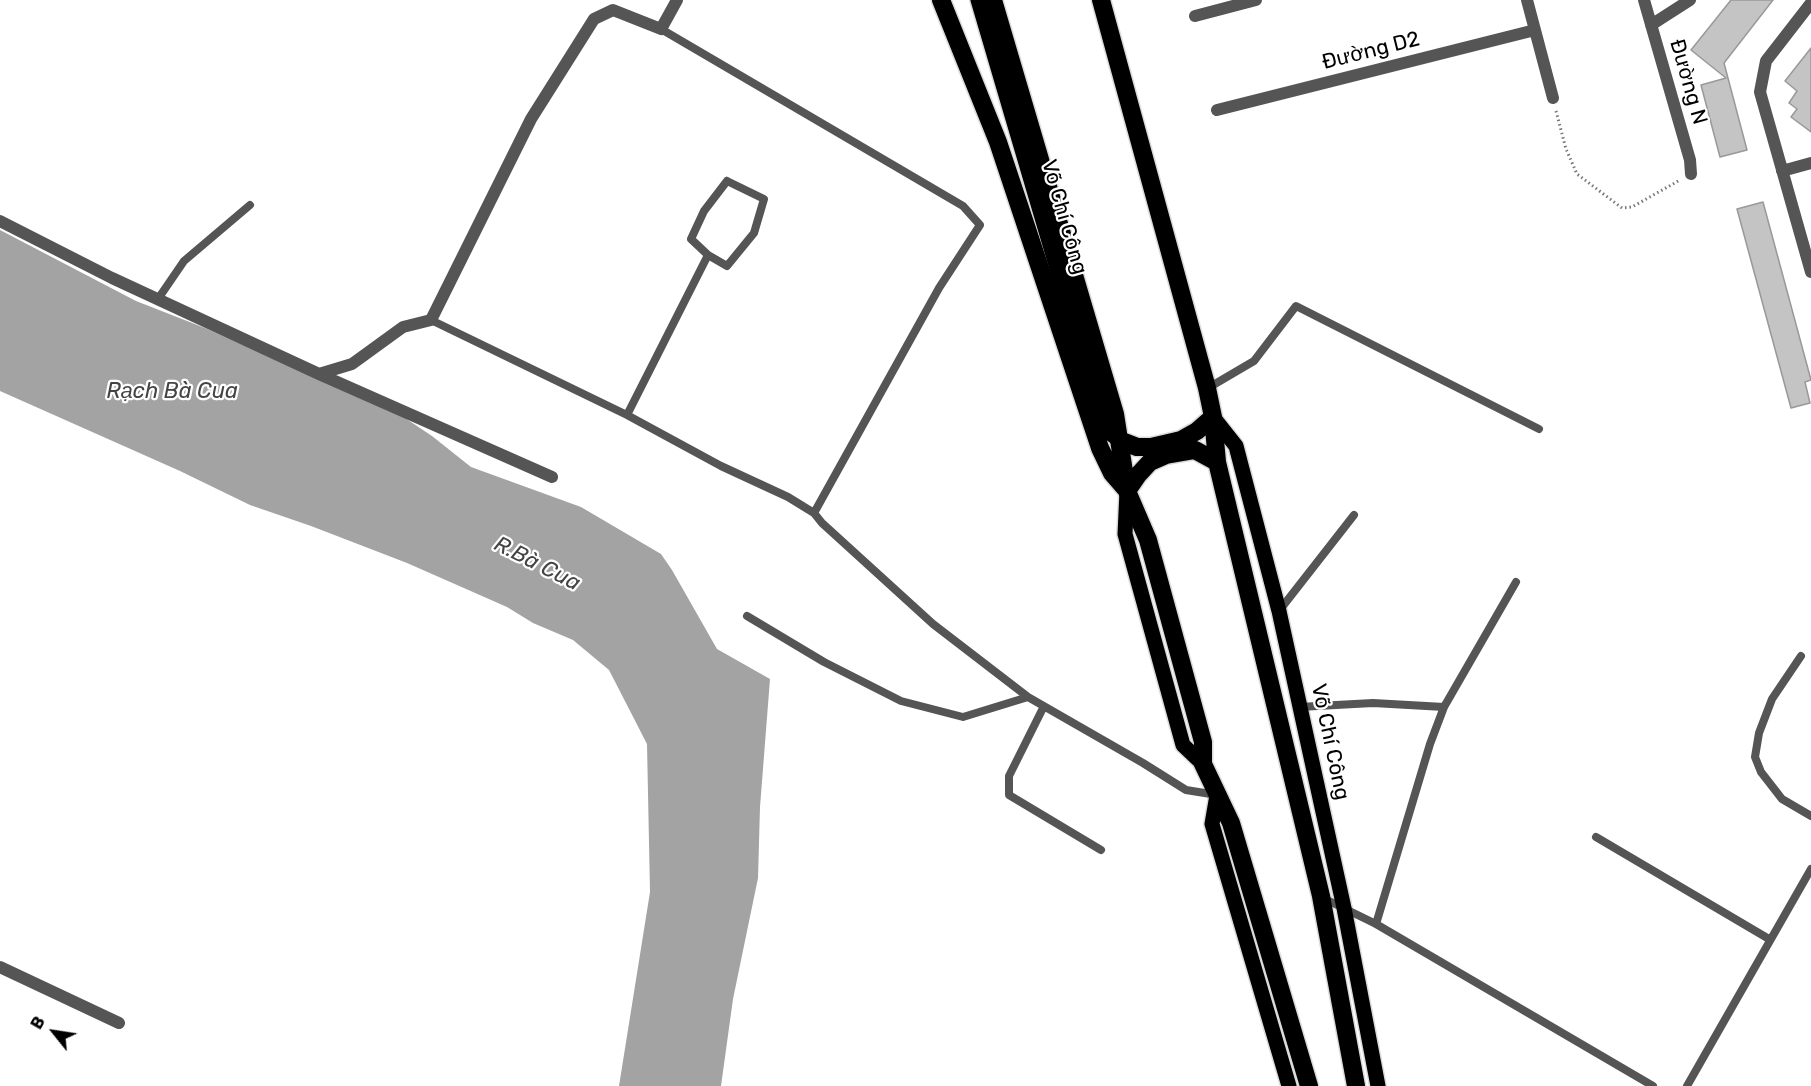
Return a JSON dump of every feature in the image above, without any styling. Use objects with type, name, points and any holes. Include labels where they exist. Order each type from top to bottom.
[{"type":"highway","points":[[941,0],[998,142],[1100,448],[1113,473],[1127,491],[1150,462],[1166,455],[1195,450],[1217,462]]},
{"type":"highway","name":"Võ Chí Công","points":[[993,0],[1115,414],[1127,491],[1148,540],[1203,742],[1203,765],[1231,823],[1309,1086]]},
{"type":"highway","name":"Võ Chí Công","points":[[1101,0],[1207,388],[1213,417],[1217,462],[1321,896],[1356,1086]]},
{"type":"highway","points":[[1119,440],[1137,447],[1151,447],[1181,440],[1197,431],[1213,417]]},
{"type":"main road","name":"Võ Chí Công","points":[[978,0],[1100,415],[1108,432],[1119,440]]},
{"type":"main road","name":"Võ Chí Công","points":[[1213,417],[1236,446],[1279,611],[1344,908],[1378,1086]]},
{"type":"main road","points":[[1255,618],[1279,611]]},
{"type":"main road","points":[[1276,708],[1299,707]]},
{"type":"main road","points":[[1217,795],[1212,824],[1289,1086]]},
{"type":"street","points":[[319,374],[352,364],[403,327],[431,320],[531,118],[594,19],[613,10],[661,29],[677,0]]},
{"type":"street","points":[[1195,16],[1256,0]]},
{"type":"street","points":[[1527,0],[1553,98]]},
{"type":"street","name":"Đường N","points":[[1644,0],[1690,160],[1691,174]]},
{"type":"street","points":[[1651,25],[1690,0]]},
{"type":"street","points":[[1811,3],[1766,61],[1760,92],[1811,272]]},
{"type":"street","name":"Đường D2","points":[[1217,110],[1534,30]]},
{"type":"street","points":[[1782,171],[1811,163]]},
{"type":"street","points":[[0,221],[158,299],[319,374],[552,477]]},
{"type":"street","points":[[0,967],[119,1023]]},
{"type":"lane","points":[[661,29],[963,206],[980,225],[939,288],[814,513]]},
{"type":"lane","points":[[727,181],[764,199],[754,233],[727,266],[708,255],[691,240],[704,211],[727,181]]},
{"type":"lane","points":[[158,299],[184,261],[250,205]]},
{"type":"lane","points":[[627,415],[708,255]]},
{"type":"lane","points":[[1207,388],[1254,361],[1296,306],[1539,429]]},
{"type":"lane","points":[[431,320],[627,415],[720,466],[788,497],[814,513],[822,523],[933,624],[1028,697],[1186,790],[1217,795]]},
{"type":"lane","points":[[1279,611],[1354,515]]},
{"type":"lane","points":[[1376,924],[1430,744],[1444,707],[1516,582]]},
{"type":"lane","points":[[747,616],[824,662],[901,701],[963,717],[1028,697]]},
{"type":"lane","points":[[1801,656],[1772,699],[1759,733],[1755,757],[1761,772],[1782,799],[1811,816]]},
{"type":"lane","points":[[1299,707],[1373,703],[1444,707]]},
{"type":"lane","points":[[1044,706],[1009,776],[1009,795],[1101,850]]},
{"type":"lane","points":[[1596,837],[1769,939]]},
{"type":"lane","points":[[1687,1086],[1811,869]]},
{"type":"lane","points":[[1321,896],[1376,924],[1653,1086]]},
{"type":"path","points":[[1553,98],[1566,149],[1577,174],[1622,208],[1632,207],[1691,174]]},
{"type":"water","name":"Rạch Bà Cua","points":[[0,230],[136,301],[205,328],[405,418],[471,467],[581,507],[661,554],[717,649],[770,679],[760,807],[758,878],[733,999],[721,1086],[619,1086],[650,892],[647,744],[609,670],[573,640],[533,623],[507,607],[407,563],[250,505],[180,471],[0,391]]},
{"type":"building","points":[[1731,0],[1773,0],[1724,63],[1747,150],[1720,157],[1701,85],[1726,78],[1691,50]]},
{"type":"building","points":[[1811,48],[1811,132],[1791,117],[1797,109],[1789,103],[1797,91],[1785,81]]},
{"type":"building","points":[[1763,202],[1811,380],[1805,382],[1810,403],[1791,408],[1737,209]]},
{"type":"water label","name":"R.Bà Cua","points":[[537,564]]}]
